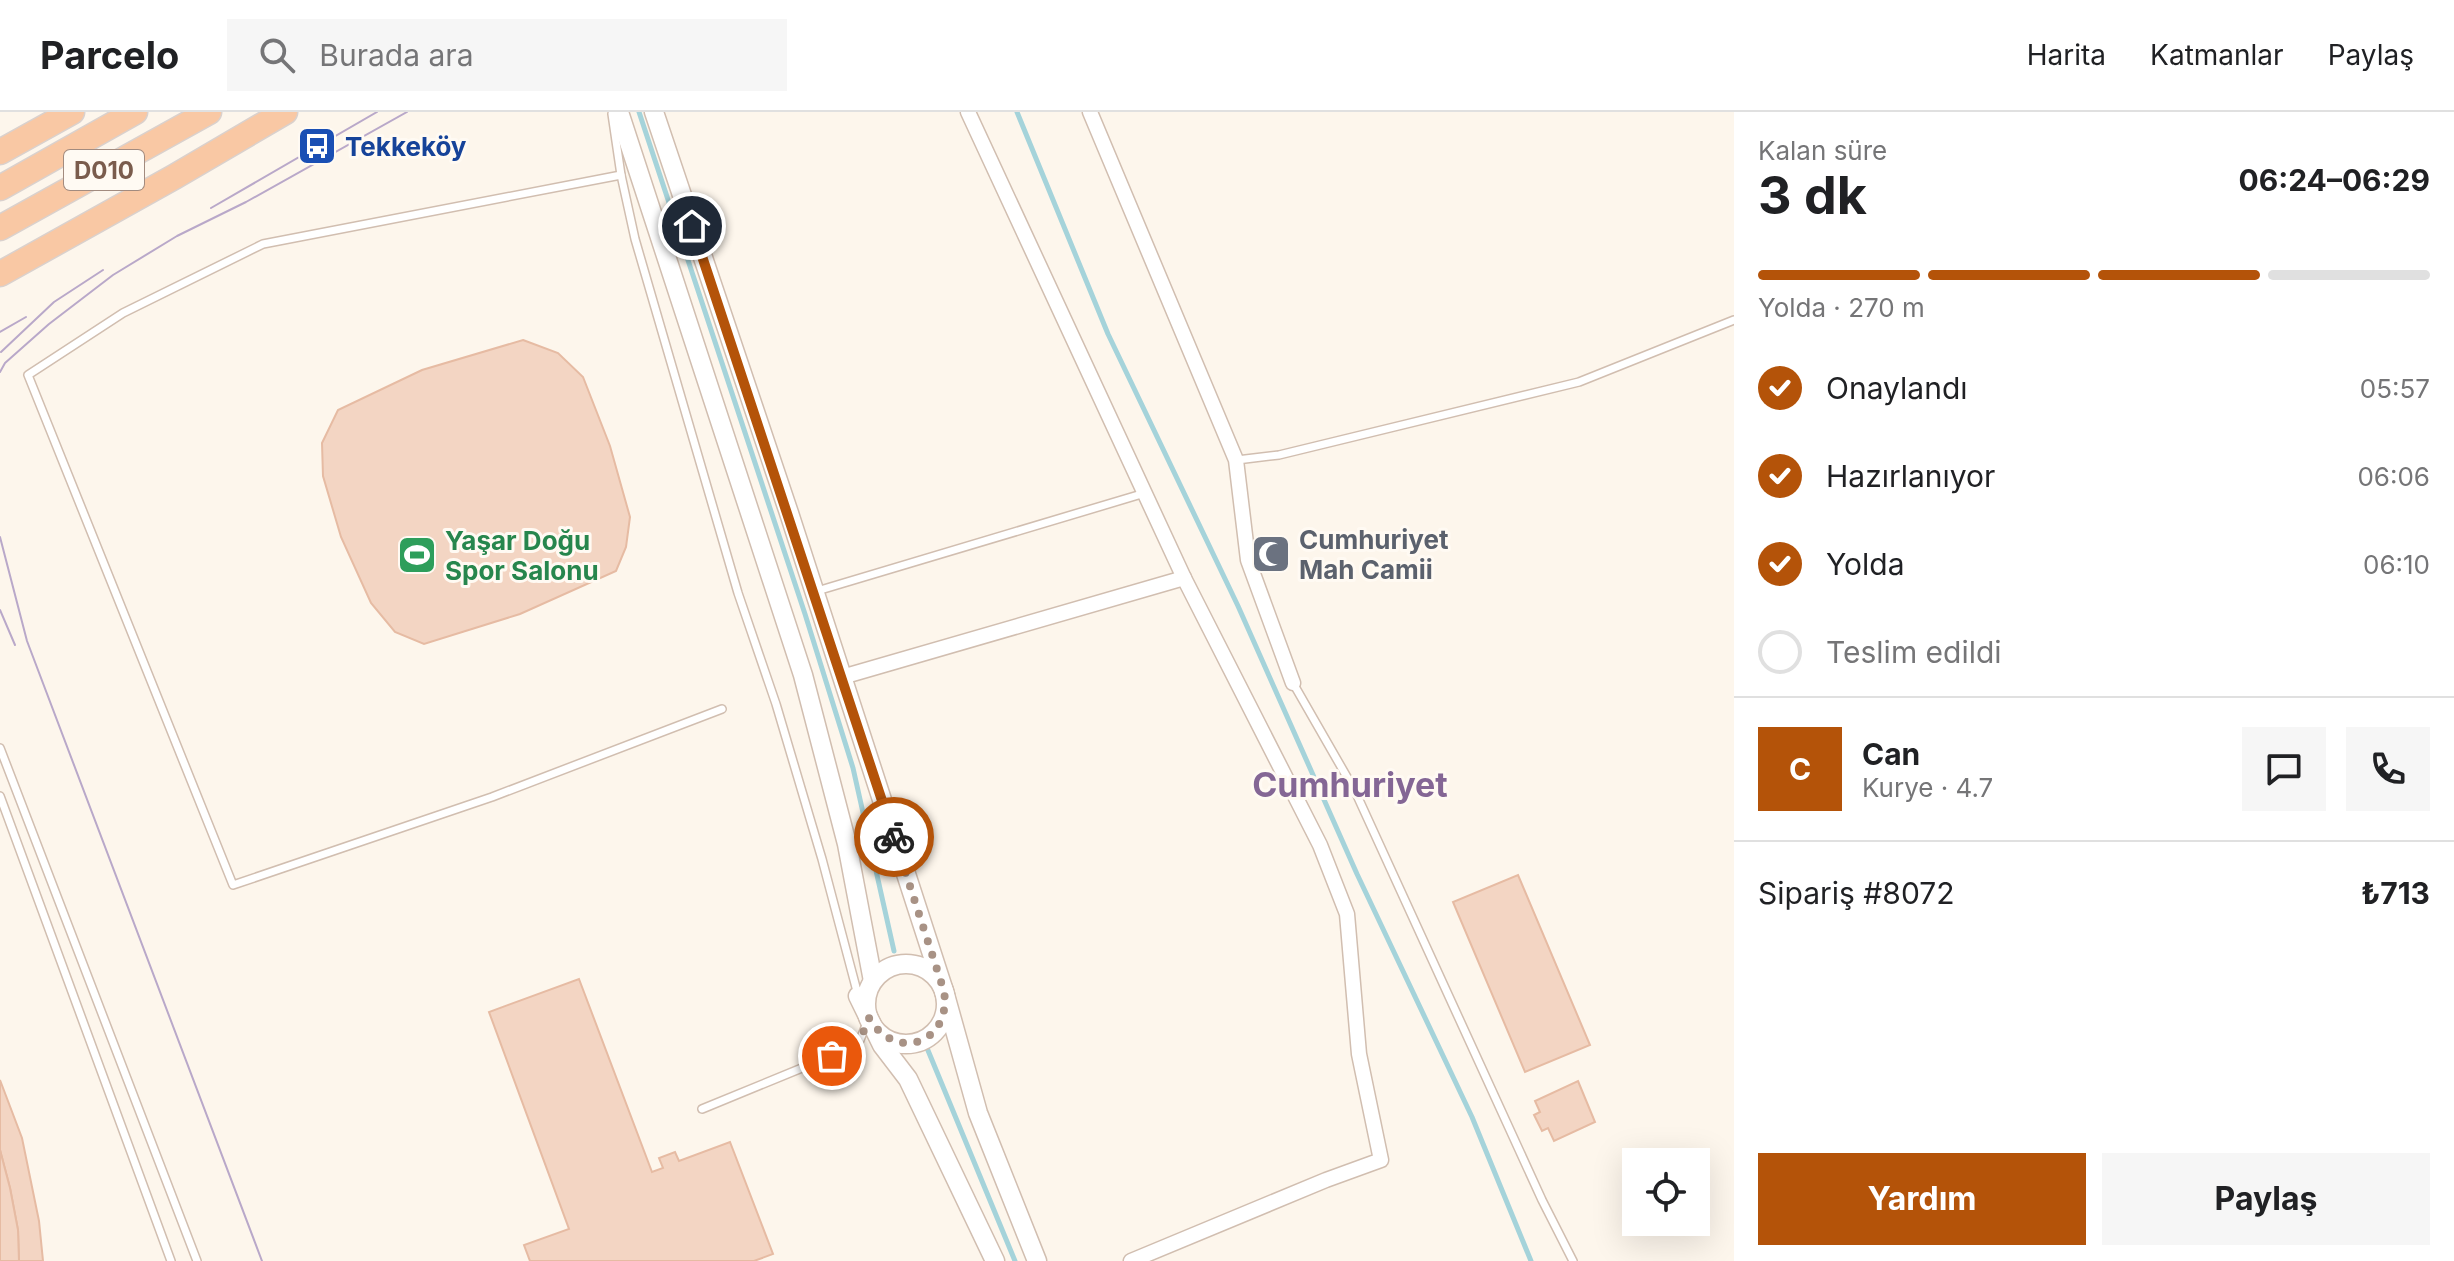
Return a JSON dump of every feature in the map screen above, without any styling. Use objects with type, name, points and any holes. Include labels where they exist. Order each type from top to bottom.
[{"type":"highway","points":[[0,152],[41,120],[72,112]]},
{"type":"highway","name":"D010","points":[[0,188],[135,112]]},
{"type":"highway","name":"D010","points":[[0,228],[209,112]]},
{"type":"highway","points":[[0,274],[285,112]]},
{"type":"street","points":[[619,112],[803,675],[847,844],[873,981]]},
{"type":"street","points":[[654,112],[944,991],[978,1113],[1037,1261]]},
{"type":"street","points":[[968,112],[1184,578],[1320,845],[1347,914],[1359,1054],[1381,1160],[1131,1261]]},
{"type":"street","points":[[1090,112],[1236,460],[1248,560],[1293,683]]},
{"type":"street","points":[[842,677],[1184,578]]},
{"type":"street","points":[[918,965],[938,980],[944,991],[946,1005],[936,1030],[913,1043],[899,1043],[886,1038],[876,1030],[869,1018],[866,1006],[873,981],[893,966],[918,965]]},
{"type":"street","points":[[858,996],[882,1045],[908,1079],[995,1261]]},
{"type":"lane","points":[[612,112],[635,239],[738,593],[776,704],[822,859],[858,996]]},
{"type":"lane","points":[[621,175],[263,244],[123,313],[28,375],[233,885],[492,797],[722,709]]},
{"type":"lane","points":[[1236,460],[1279,455],[1579,382],[1734,320]]},
{"type":"lane","points":[[814,592],[1145,493]]},
{"type":"lane","points":[[1293,683],[1355,791],[1542,1200],[1573,1261]]},
{"type":"lane","points":[[0,748],[197,1261]]},
{"type":"lane","points":[[0,796],[171,1261]]},
{"type":"lane","points":[[702,1109],[858,1045],[869,1018]]},
{"type":"building","points":[[523,340],[558,353],[583,377],[610,446],[630,517],[626,547],[616,571],[520,614],[424,644],[395,632],[371,603],[341,537],[323,476],[322,443],[338,410],[422,370]]},
{"type":"building","name":"Cumhuriyet Mah Camii","points":[[1268,538],[1283,544],[1285,559],[1273,569],[1258,563],[1256,548]]},
{"type":"building","points":[[1518,875],[1590,1045],[1525,1072],[1453,902]]},
{"type":"building","points":[[579,979],[652,1172],[663,1168],[659,1158],[675,1152],[679,1161],[730,1142],[773,1254],[754,1261],[530,1261],[524,1245],[569,1229],[489,1012]]},
{"type":"building","points":[[0,1080],[22,1138],[39,1221],[43,1261],[19,1261],[18,1230],[0,1150]]},
{"type":"building","points":[[1578,1081],[1595,1122],[1554,1141],[1548,1128],[1542,1131],[1534,1115],[1540,1112],[1535,1101]]},
{"type":"building","points":[[0,1150],[18,1230],[19,1261],[0,1261]]},
{"type":"waterway","points":[[639,112],[853,768],[894,951]]},
{"type":"waterway","points":[[1017,112],[1108,334],[1238,606],[1357,874],[1472,1117],[1531,1261]]},
{"type":"waterway","points":[[927,1048],[1015,1261]]},
{"type":"tram line","points":[[211,208],[377,112]]},
{"type":"tram line","points":[[0,372],[5,363],[49,324],[113,275],[177,236],[246,202],[407,112]]},
{"type":"tram line","points":[[1,352],[54,302],[103,270]]},
{"type":"tram line","points":[[0,332],[26,317]]},
{"type":"tram line","points":[[0,537],[27,641],[262,1261]]},
{"type":"tram line","points":[[0,610],[15,645]]},
{"type":"way so far","points":[[832,1056],[858,1045],[869,1018],[876,1030],[899,1043],[913,1043],[926,1038],[936,1030],[943,1018],[946,1005],[944,991],[894,837]]},
{"type":"place","name":"Tekkeköy","points":[[317,146]]},
{"type":"place","name":"Cumhuriyet Mah Camii","points":[[1271,554]]},
{"type":"place","name":"Yaşar Doğu Spor Salonu","points":[[417,555]]},
{"type":"district","name":"Cumhuriyet","points":[[1350,784]]},
{"type":"route","points":[[692,226],[894,837]]}]
